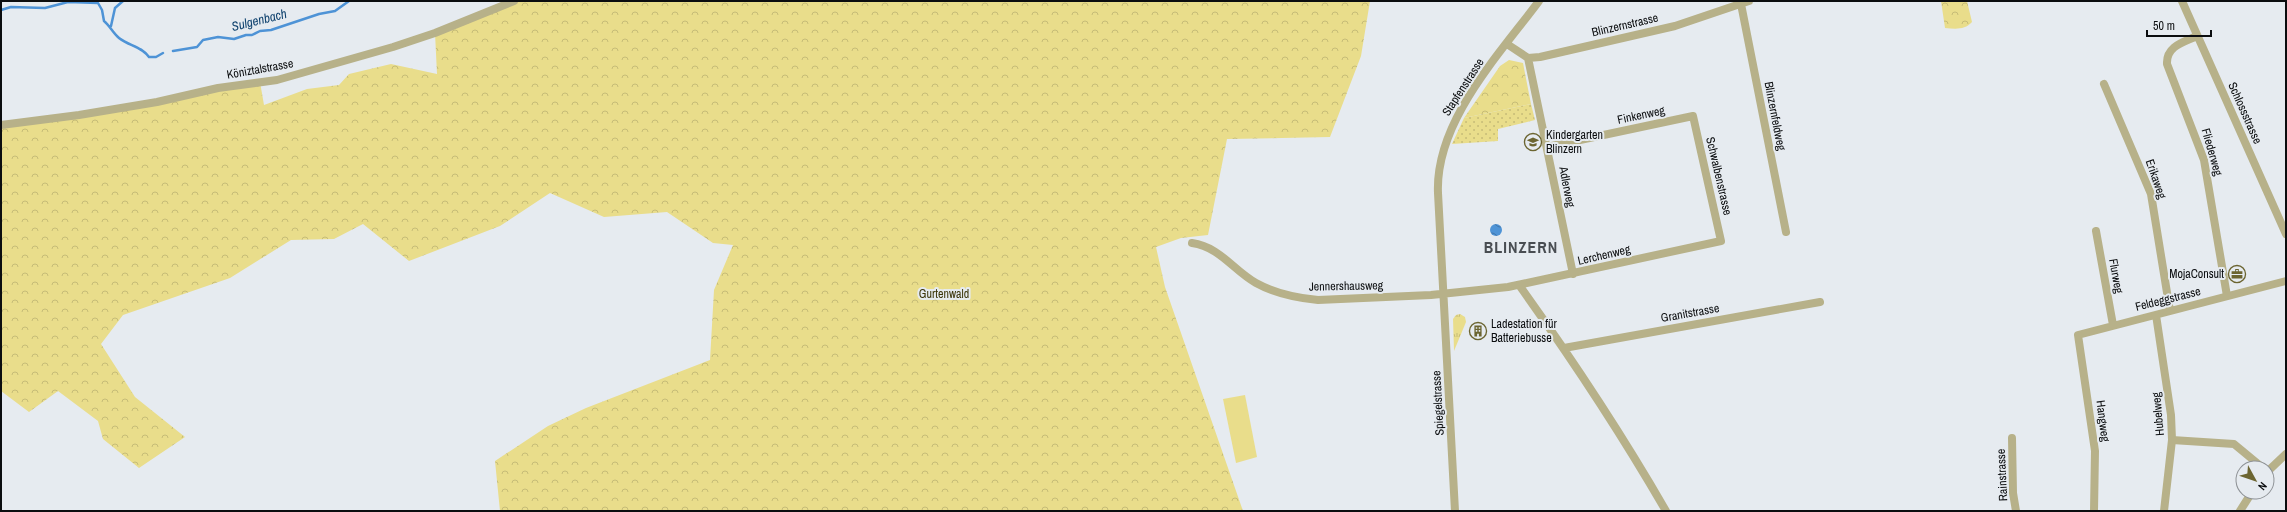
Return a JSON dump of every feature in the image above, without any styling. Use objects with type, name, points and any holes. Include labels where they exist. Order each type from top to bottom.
[{"type":"street","name":"Köniztalstrasse","points":[[1,125],[126,108],[218,88],[277,80],[400,45],[514,1]]},
{"type":"street","name":"Stapfenstrasse","points":[[1444,294],[1437,181],[1441,156],[1458,114],[1539,1]]},
{"type":"street","name":"Blinzernstrasse","points":[[1528,58],[1675,26],[1749,1]]},
{"type":"street","name":"Schlossstrasse","points":[[2182,1],[2286,234]]},
{"type":"street","name":"Blinzernfeldweg","points":[[1741,4],[1786,232]]},
{"type":"street","name":"Fliederweg","points":[[2197,36],[2172,49],[2168,56],[2167,64],[2204,160],[2227,296]]},
{"type":"street","points":[[1508,44],[1528,58]]},
{"type":"street","name":"Adlerweg","points":[[1528,58],[1573,274]]},
{"type":"street","name":"Erikaweg","points":[[2104,84],[2151,194],[2170,311]]},
{"type":"street","name":"Finkenweg","points":[[1547,147],[1693,116]]},
{"type":"street","name":"Schwalbenstrasse","points":[[1693,116],[1721,241]]},
{"type":"street","name":"Flurweg","points":[[2096,231],[2113,325]]},
{"type":"street","name":"Lerchenweg","points":[[1444,294],[1519,286],[1721,241]]},
{"type":"street","name":"Jennershausweg","points":[[1192,243],[1216,251],[1256,282],[1274,291],[1302,299],[1318,300],[1444,294]]},
{"type":"street","name":"Feldeggstrasse","points":[[2078,335],[2286,281]]},
{"type":"street","points":[[1519,286],[1564,348],[1628,446],[1666,511]]},
{"type":"street","name":"Spiegelstrasse","points":[[1444,294],[1455,511]]},
{"type":"street","name":"Granitstrasse","points":[[1564,348],[1820,302]]},
{"type":"street","name":"Hubelweg","points":[[2156,315],[2171,415],[2172,440],[2164,511]]},
{"type":"street","name":"Hangweg","points":[[2078,335],[2095,451],[2094,511]]},
{"type":"street","name":"Rainstrasse","points":[[2012,438],[2012,493],[2016,511]]},
{"type":"street","points":[[2172,440],[2234,444],[2253,460]]},
{"type":"street","points":[[2275,464],[2286,454]]},
{"type":"street","points":[[2240,511],[2247,500]]},
{"type":"green space","name":"Gurtenwald","points":[[514,1],[1370,1],[1361,56],[1330,137],[1227,139],[1208,235],[1181,238],[1156,247],[1165,287],[1243,511],[500,511],[495,461],[548,426],[586,408],[710,360],[714,290],[733,245],[713,243],[667,212],[604,217],[550,193],[500,226],[409,261],[363,224],[334,239],[291,240],[230,278],[123,315],[101,344],[135,397],[185,437],[139,468],[103,439],[98,421],[58,391],[29,412],[1,391],[1,125],[260,82],[264,105],[307,89],[339,85],[349,74],[391,64],[437,74],[435,33]]},
{"type":"green space","points":[[1941,1],[1967,1],[1972,22],[1963,28],[1945,28]]},
{"type":"green space","points":[[1509,60],[1523,63],[1531,104],[1464,118],[1500,66]]},
{"type":"green space","points":[[1531,104],[1535,120],[1498,129],[1498,141],[1452,144],[1464,118]]},
{"type":"green space","points":[[1460,314],[1465,317],[1466,322],[1454,351],[1453,319],[1456,315]]},
{"type":"green space","points":[[1245,395],[1257,457],[1236,463],[1223,399]]},
{"type":"water","points":[[1496,224],[1500,226],[1502,230],[1500,234],[1496,236],[1492,234],[1490,230],[1492,226]]},
{"type":"waterway","points":[[111,26],[115,8],[123,1]]},
{"type":"waterway","name":"Sulgenbach","points":[[173,51],[197,47],[203,40],[218,37],[234,39],[246,35],[252,35],[260,31],[271,30],[319,14],[335,11],[349,1]]},
{"type":"waterway","name":"Sulgenbach","points":[[1,10],[11,7],[45,8],[68,2],[98,3],[102,10],[104,21],[119,38],[139,48],[149,57],[156,57],[163,53]]},
{"type":"place","name":"Kindergarten Blinzern","points":[[1533,142]]},
{"type":"place","name":"MojaConsult","points":[[2237,274]]},
{"type":"place","name":"Ladestation für Batteriebusse","points":[[1478,331]]},
{"type":"district","name":"BLINZERN","points":[[1521,247]]}]
